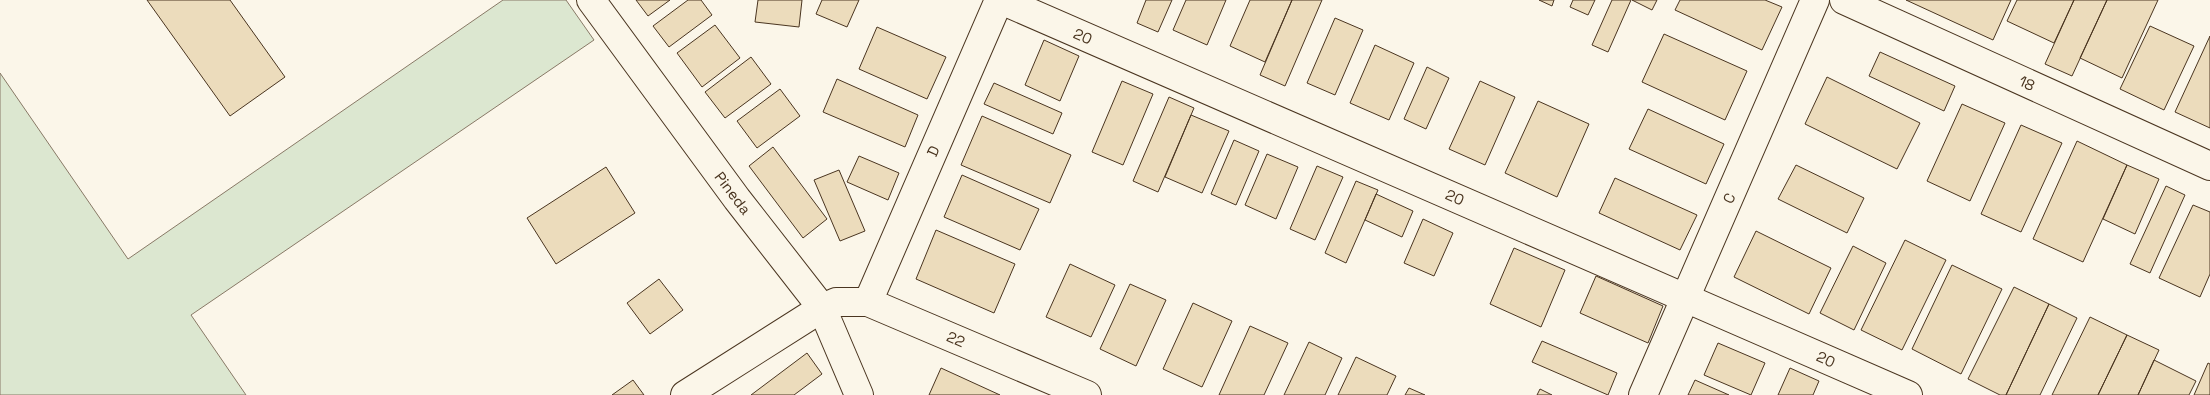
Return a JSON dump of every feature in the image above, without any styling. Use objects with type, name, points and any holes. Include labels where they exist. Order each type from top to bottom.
[{"type":"street","name":"Pineda","points":[[591,0],[737,199],[822,308],[859,395]]},
{"type":"street","name":"20","points":[[1000,0],[1908,395]]},
{"type":"street","name":"D","points":[[868,302],[1000,0]]},
{"type":"street","name":"C","points":[[1643,395],[1815,0]]},
{"type":"street","name":"18","points":[[1844,0],[2210,166]]},
{"type":"street","name":"22","points":[[685,395],[822,308],[836,302],[868,302],[1087,395]]},
{"type":"green space","points":[[503,0],[566,0],[594,40],[191,315],[246,395],[0,395],[0,73],[128,259]]},
{"type":"building","points":[[147,0],[230,0],[285,77],[230,116]]},
{"type":"building","points":[[636,0],[670,0],[648,16]]},
{"type":"building","points":[[688,0],[701,0],[712,15],[669,47],[653,26]]},
{"type":"building","points":[[758,0],[802,0],[799,27],[755,22]]},
{"type":"building","points":[[822,0],[859,0],[847,27],[816,14]]},
{"type":"building","points":[[1146,0],[1172,0],[1158,32],[1137,23]]},
{"type":"building","points":[[1186,0],[1226,0],[1207,45],[1173,30]]},
{"type":"building","points":[[1250,0],[1292,0],[1265,62],[1230,46]]},
{"type":"building","points":[[1292,0],[1322,0],[1285,86],[1260,75]]},
{"type":"building","points":[[1539,0],[1554,0],[1552,6]]},
{"type":"building","points":[[1573,0],[1595,0],[1588,15],[1570,7]]},
{"type":"building","points":[[1612,0],[1631,0],[1608,52],[1592,45]]},
{"type":"building","points":[[1632,0],[1657,0],[1652,10]]},
{"type":"building","points":[[1680,0],[1765,0],[1782,7],[1762,50],[1675,10]]},
{"type":"building","points":[[1906,0],[2011,0],[1993,40]]},
{"type":"building","points":[[2017,0],[2074,0],[2054,43],[2007,21]]},
{"type":"building","points":[[2074,0],[2107,0],[2072,76],[2045,64]]},
{"type":"building","points":[[2107,0],[2158,0],[2122,78],[2080,58]]},
{"type":"building","points":[[1335,18],[1363,30],[1335,95],[1307,83]]},
{"type":"building","points":[[715,25],[740,58],[702,87],[677,53]]},
{"type":"building","points":[[2150,26],[2194,46],[2164,110],[2120,89]]},
{"type":"building","points":[[877,27],[946,57],[927,99],[859,69]]},
{"type":"building","points":[[1664,34],[1747,71],[1725,120],[1642,82]]},
{"type":"building","points":[[2210,36],[2210,128],[2175,112]]},
{"type":"building","points":[[1044,40],[1079,56],[1060,101],[1025,85]]},
{"type":"building","points":[[1375,45],[1414,63],[1389,120],[1350,103]]},
{"type":"building","points":[[1880,52],[1955,86],[1944,111],[1869,76]]},
{"type":"building","points":[[751,57],[771,84],[725,118],[705,92]]},
{"type":"building","points":[[1427,67],[1449,78],[1426,129],[1404,119]]},
{"type":"building","points":[[1827,77],[1920,123],[1897,169],[1805,124]]},
{"type":"building","points":[[837,79],[918,115],[905,147],[823,112]]},
{"type":"building","points":[[1122,81],[1153,94],[1123,165],[1092,152]]},
{"type":"building","points":[[1480,81],[1515,97],[1485,165],[1449,149]]},
{"type":"building","points":[[994,83],[1062,113],[1053,134],[984,104]]},
{"type":"building","points":[[780,89],[800,116],[757,148],[737,121]]},
{"type":"building","points":[[1169,97],[1194,108],[1158,192],[1133,181]]},
{"type":"building","points":[[1538,101],[1589,124],[1557,197],[1505,173]]},
{"type":"building","points":[[1962,104],[2005,123],[1970,201],[1927,181]]},
{"type":"building","points":[[1648,109],[1724,144],[1706,184],[1629,149]]},
{"type":"building","points":[[1191,115],[1229,131],[1202,193],[1165,177]]},
{"type":"building","points":[[982,116],[1071,155],[1050,203],[961,165]]},
{"type":"building","points":[[2021,125],[2062,143],[2021,232],[1981,214]]},
{"type":"building","points":[[1234,140],[1259,151],[1236,205],[1211,194]]},
{"type":"building","points":[[2077,141],[2127,165],[2083,262],[2033,239]]},
{"type":"building","points":[[773,147],[827,219],[803,238],[749,166]]},
{"type":"building","points":[[1267,154],[1298,167],[1276,219],[1245,205]]},
{"type":"building","points":[[859,156],[899,173],[888,200],[847,182]]},
{"type":"building","points":[[1796,165],[1864,198],[1847,233],[1778,199]]},
{"type":"building","points":[[2127,165],[2159,179],[2135,234],[2103,219]]},
{"type":"building","points":[[1317,166],[1343,177],[1315,240],[1290,229]]},
{"type":"building","points":[[606,167],[635,213],[556,264],[527,218]]},
{"type":"building","points":[[839,170],[865,231],[840,241],[814,180]]},
{"type":"building","points":[[962,175],[1039,209],[1020,250],[944,217]]},
{"type":"building","points":[[1615,178],[1697,215],[1680,250],[1599,213]]},
{"type":"building","points":[[1356,181],[1378,190],[1346,263],[1325,253]]},
{"type":"building","points":[[2166,186],[2185,195],[2150,273],[2130,264]]},
{"type":"building","points":[[1376,194],[1413,211],[1402,237],[1365,220]]},
{"type":"building","points":[[2193,205],[2210,212],[2210,274],[2200,297],[2159,278]]},
{"type":"building","points":[[1423,219],[1453,233],[1434,276],[1404,263]]},
{"type":"building","points":[[936,230],[1015,264],[994,313],[916,279]]},
{"type":"building","points":[[1756,231],[1831,268],[1809,314],[1734,277]]},
{"type":"building","points":[[1905,240],[1946,260],[1902,350],[1861,330]]},
{"type":"building","points":[[1853,246],[1886,263],[1854,330],[1820,313]]},
{"type":"building","points":[[1514,248],[1565,270],[1541,327],[1490,304]]},
{"type":"building","points":[[1070,264],[1115,285],[1091,337],[1046,317]]},
{"type":"building","points":[[1952,265],[2002,289],[1961,374],[1912,349]]},
{"type":"building","points":[[1596,276],[1663,306],[1648,343],[1580,313]]},
{"type":"building","points":[[659,279],[683,310],[650,334],[627,303]]},
{"type":"building","points":[[1130,284],[1166,300],[1136,366],[1100,349]]},
{"type":"building","points":[[2014,287],[2049,304],[2006,395],[2000,395],[1968,379]]},
{"type":"building","points":[[1193,303],[1232,321],[1202,387],[1163,369]]},
{"type":"building","points":[[2049,304],[2077,318],[2040,395],[2006,395]]},
{"type":"building","points":[[2090,317],[2127,335],[2098,395],[2052,395]]},
{"type":"building","points":[[1250,326],[1288,343],[1264,395],[1219,395]]},
{"type":"building","points":[[2127,335],[2159,350],[2138,395],[2098,395]]},
{"type":"building","points":[[1542,341],[1617,373],[1608,395],[1532,362]]},
{"type":"building","points":[[1309,342],[1342,358],[1325,395],[1284,395]]},
{"type":"building","points":[[1718,343],[1765,363],[1751,395],[1704,375]]},
{"type":"building","points":[[807,353],[822,374],[794,395],[751,395]]},
{"type":"building","points":[[1356,357],[1396,376],[1387,395],[1338,395]]},
{"type":"building","points":[[2154,360],[2196,381],[2189,395],[2138,395]]},
{"type":"building","points":[[2208,363],[2210,364],[2210,395],[2194,395]]},
{"type":"building","points":[[941,368],[1000,395],[929,395]]},
{"type":"building","points":[[1790,368],[1819,381],[1813,395],[1778,395]]},
{"type":"building","points":[[633,380],[644,395],[612,395]]},
{"type":"building","points":[[1695,380],[1729,395],[1688,395]]},
{"type":"building","points":[[1409,388],[1425,395],[1405,395]]},
{"type":"building","points":[[1540,389],[1552,395],[1537,395]]}]
